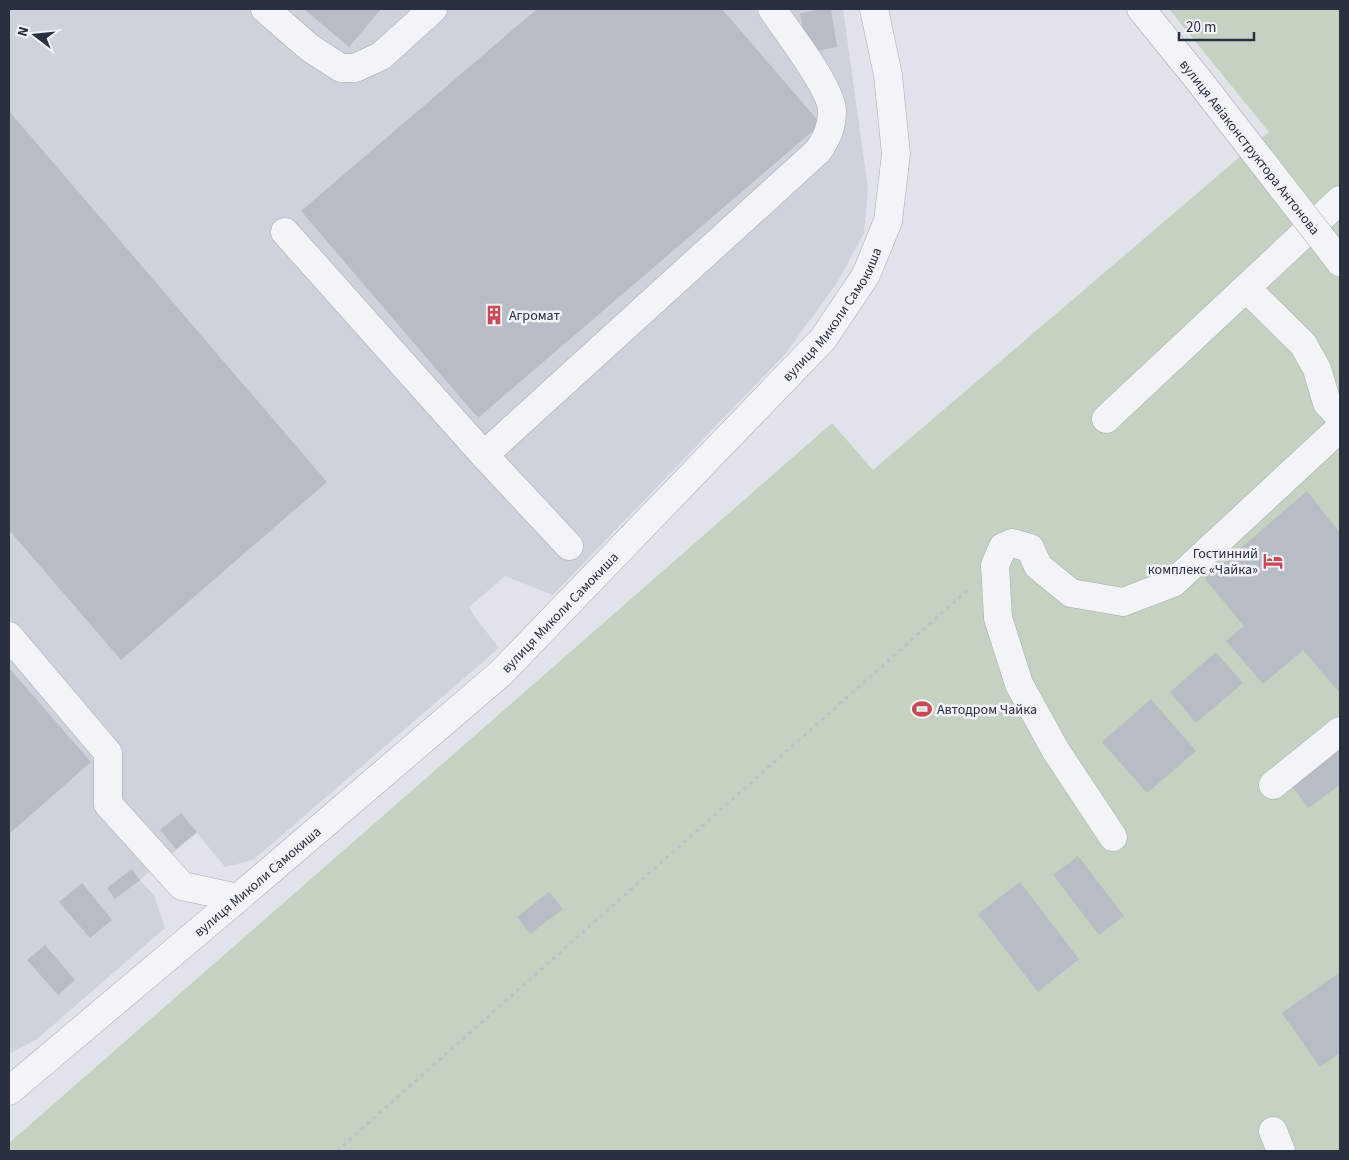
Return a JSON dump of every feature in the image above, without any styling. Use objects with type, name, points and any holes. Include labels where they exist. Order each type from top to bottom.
[{"type":"street","points":[[265,9],[310,48],[342,68],[355,68],[381,56],[433,9]]},
{"type":"street","points":[[484,455],[818,151],[828,135],[832,110],[827,91],[772,9]]},
{"type":"street","name":"вулиця Миколи Самокиша","points":[[9,1092],[502,673],[823,339],[866,275],[888,221],[896,154],[888,75],[874,9]]},
{"type":"street","name":"вулиця Авіаконструктора Антонова","points":[[1141,9],[1340,262]]},
{"type":"street","points":[[1106,418],[1340,200]]},
{"type":"street","points":[[285,232],[484,455],[569,546]]},
{"type":"street","points":[[1246,288],[1303,344],[1317,369],[1327,403],[1340,417]]},
{"type":"street","points":[[1113,837],[1056,751],[1019,684],[998,618],[995,564],[1003,548],[1012,543],[1030,548],[1038,566],[1071,593],[1123,602],[1173,583],[1340,428]]},
{"type":"street","points":[[9,636],[108,753],[108,804],[182,886],[238,898]]},
{"type":"street","points":[[1273,785],[1340,731]]},
{"type":"street","points":[[9,1074],[38,1067]]},
{"type":"path","points":[[337,1151],[995,564]]},
{"type":"shaded area","points":[[9,9],[843,9],[868,189],[864,233],[837,283],[785,354],[553,595],[505,576],[469,607],[499,648],[253,860],[225,867],[197,833],[140,880],[154,895],[165,928],[37,1039],[9,1054]]},
{"type":"green space","name":"Автодром Чайка","points":[[1169,9],[1340,9],[1340,1151],[9,1151],[9,1143],[832,423],[873,470],[1269,132]]},
{"type":"building","points":[[304,9],[381,9],[349,47]]},
{"type":"building","name":"Агромат","points":[[537,9],[722,9],[821,124],[478,418],[301,211]]},
{"type":"building","points":[[831,9],[837,47],[807,53],[800,13]]},
{"type":"building","points":[[9,111],[327,482],[121,660],[9,530]]},
{"type":"building","points":[[1307,491],[1340,533],[1340,693],[1303,650],[1263,684],[1226,641],[1244,626],[1205,579]]},
{"type":"building","points":[[1216,652],[1243,683],[1196,723],[1170,692]]},
{"type":"building","points":[[9,668],[91,762],[9,834]]},
{"type":"building","points":[[1151,699],[1196,751],[1147,793],[1102,742]]},
{"type":"building","points":[[1340,743],[1340,785],[1308,808],[1288,780]]},
{"type":"building","points":[[181,813],[197,832],[176,849],[160,830]]},
{"type":"building","points":[[1078,856],[1124,916],[1099,935],[1053,875]]},
{"type":"building","points":[[132,869],[140,880],[115,899],[107,888]]},
{"type":"building","points":[[1020,882],[1079,959],[1038,992],[978,914]]},
{"type":"building","points":[[82,883],[112,920],[90,938],[59,902]]},
{"type":"building","points":[[549,892],[563,909],[530,934],[517,917]]},
{"type":"building","points":[[45,945],[75,980],[58,995],[27,960]]},
{"type":"building","points":[[1340,972],[1340,1053],[1320,1067],[1282,1013]]},
{"type":"place","name":"Агромат","points":[[494,315]]},
{"type":"place","name":"Гостинний комплекс «Чайка»","points":[[1273,561]]},
{"type":"place","name":"Автодром Чайка","points":[[922,709]]}]
